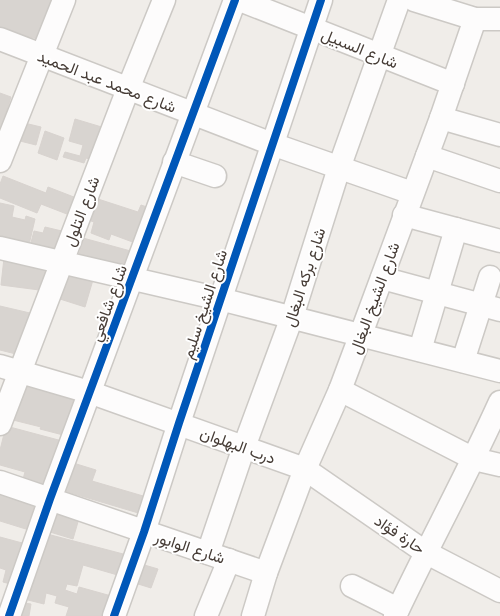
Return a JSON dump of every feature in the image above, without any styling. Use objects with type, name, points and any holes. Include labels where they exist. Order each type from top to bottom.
[{"type":"street","points":[[0,161],[64,0]]},
{"type":"street","name":"شارع التلول","points":[[0,424],[10,369],[61,263],[164,0]]},
{"type":"street","name":"شارع شافعي","points":[[9,616],[50,498],[235,0]]},
{"type":"street","name":"شارع السبيل","points":[[240,0],[452,84]]},
{"type":"street","name":"شارع الشيخ سليم","points":[[114,616],[144,532],[321,0]]},
{"type":"street","name":"شارع بركه البغال","points":[[208,553],[244,447],[292,317],[339,168],[399,0]]},
{"type":"street","points":[[414,0],[491,15]]},
{"type":"street","name":"شارع الشيخ البغال","points":[[253,616],[266,573],[304,469],[340,390],[452,84],[491,15]]},
{"type":"street","name":"شارع محمد عبد الحميد","points":[[0,39],[272,144],[412,193]]},
{"type":"street","points":[[441,118],[500,135]]},
{"type":"street","points":[[427,156],[500,181]]},
{"type":"street","points":[[174,162],[215,176]]},
{"type":"street","points":[[404,215],[500,241]]},
{"type":"street","points":[[420,350],[456,229]]},
{"type":"street","points":[[0,248],[220,299],[500,371]]},
{"type":"street","points":[[463,361],[490,308],[490,277]]},
{"type":"street","points":[[382,278],[490,308]]},
{"type":"street","name":"درب البهلوان","points":[[10,369],[89,392],[304,469]]},
{"type":"street","points":[[340,390],[474,459],[500,465]]},
{"type":"street","points":[[352,586],[397,612],[474,459],[500,402]]},
{"type":"street","name":"حارة فؤاد","points":[[304,469],[426,552],[500,591]]},
{"type":"street","name":"شارع الوابور","points":[[0,482],[266,573]]},
{"type":"street","points":[[206,616],[229,560]]},
{"type":"building","points":[[0,0],[52,0],[41,40],[16,33],[15,39],[0,35]]},
{"type":"building","points":[[0,93],[11,97],[5,116],[9,117],[4,132],[0,130]]},
{"type":"building","points":[[75,119],[105,128],[96,161],[86,158],[84,163],[63,157],[65,152],[80,156],[83,145],[69,141]]},
{"type":"building","points":[[20,122],[41,127],[36,145],[16,140]]},
{"type":"building","points":[[45,131],[64,138],[57,160],[38,153]]},
{"type":"building","points":[[3,176],[46,193],[48,187],[79,199],[72,216],[41,204],[37,213],[0,198],[0,184]]},
{"type":"building","points":[[98,199],[138,212],[141,205],[150,208],[138,244],[111,234],[109,240],[91,233],[94,222],[91,221]]},
{"type":"building","points":[[0,203],[14,206],[12,217],[25,220],[26,216],[35,219],[29,245],[0,238]]},
{"type":"building","points":[[45,227],[66,232],[59,261],[28,254],[34,231],[43,233]]},
{"type":"building","points":[[83,238],[138,253],[132,273],[78,259]]},
{"type":"building","points":[[4,258],[50,265],[47,291],[1,285]]},
{"type":"building","points":[[69,265],[95,273],[85,307],[60,299]]},
{"type":"building","points":[[0,306],[30,313],[20,355],[0,350]]},
{"type":"building","points":[[24,372],[80,399],[71,437],[13,420]]},
{"type":"building","points":[[6,426],[66,442],[54,487],[23,479],[25,472],[0,465],[0,450]]},
{"type":"building","points":[[70,462],[96,470],[92,481],[150,498],[145,515],[61,490]]},
{"type":"building","points":[[0,482],[40,493],[29,530],[0,521]]},
{"type":"building","points":[[57,508],[80,515],[73,539],[50,532]]},
{"type":"building","points":[[47,534],[127,555],[121,576],[83,565],[77,586],[67,584],[65,590],[77,594],[79,587],[115,597],[110,616],[66,616],[69,607],[55,603],[57,596],[46,593],[44,604],[28,600]]},
{"type":"building","points":[[0,537],[26,544],[14,585],[3,582],[6,570],[0,568]]},
{"type":"building","points":[[141,564],[158,569],[151,588],[135,583]]},
{"type":"building","points":[[17,602],[31,604],[29,616],[14,616]]},
{"type":"cycle path","points":[[9,616],[50,499],[235,0]]},
{"type":"cycle path","points":[[114,616],[144,532],[321,0]]}]
